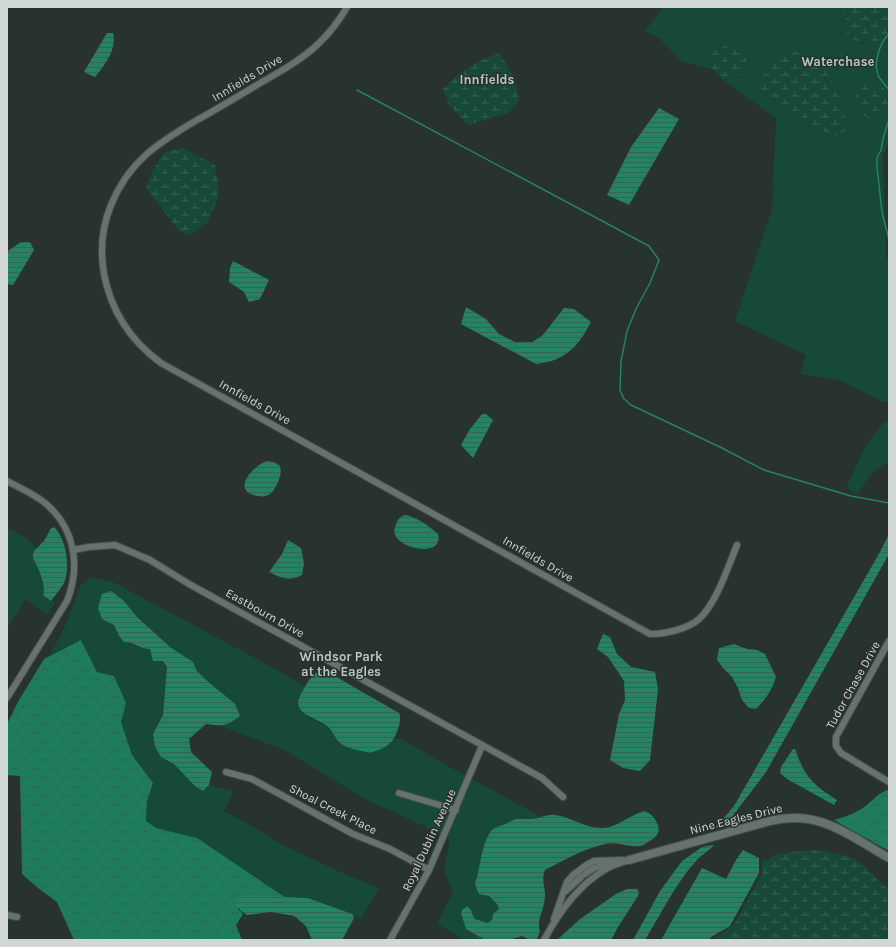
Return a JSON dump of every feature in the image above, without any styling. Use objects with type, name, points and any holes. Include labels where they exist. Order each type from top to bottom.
[{"type":"street","name":"Innfields Drive","points":[[347,7],[330,31],[304,56],[162,141],[138,162],[118,189],[108,213],[102,240],[103,269],[110,296],[129,332],[144,349],[161,363],[650,634],[664,634],[699,619],[712,601],[737,545]]},
{"type":"street","points":[[7,481],[44,502],[54,512],[69,535],[75,561],[72,589],[67,601],[7,698]]},
{"type":"street","name":"Eastbourn Drive","points":[[73,550],[89,546],[115,545],[145,557],[189,584],[542,778],[563,797]]},
{"type":"street","name":"Tudor Chase Drive","points":[[889,641],[836,737],[836,746],[840,753],[889,782]]},
{"type":"street","name":"Royal Dublin Avenue","points":[[393,939],[429,870],[456,810],[482,746]]},
{"type":"street","name":"Shoal Creek Place","points":[[226,772],[252,779],[353,834],[390,849],[429,870]]},
{"type":"street","points":[[399,792],[456,810]]},
{"type":"street","name":"Nine Eagles Drive","points":[[544,940],[569,900],[580,888],[606,868],[629,860],[770,821],[802,817],[826,823],[889,858]]},
{"type":"street","name":"Nine Eagles Drive","points":[[561,897],[570,886],[594,868],[605,864],[629,860]]},
{"type":"street","name":"Nine Eagles Drive","points":[[552,925],[567,882],[572,875],[594,861],[629,860]]},
{"type":"street","points":[[7,915],[16,917]]},
{"type":"green space","points":[[664,7],[848,7],[845,24],[859,44],[880,41],[889,42],[889,141],[883,155],[886,257],[889,261],[889,403],[881,401],[839,380],[800,374],[806,355],[735,321],[772,209],[776,118],[723,80],[742,77],[710,51],[712,69],[681,61],[660,39],[645,31]],"holes":[[[773,62],[811,123],[791,113]]]},
{"type":"green space","points":[[848,7],[889,7],[889,42],[880,41],[859,44],[847,35],[845,24]]},
{"type":"green space","points":[[734,42],[747,59],[742,77],[723,80],[712,69],[710,52]]},
{"type":"green space","points":[[783,51],[801,51],[820,61],[834,84],[845,117],[845,131],[833,138],[811,123],[791,113],[760,89],[761,78]]},
{"type":"green space","points":[[499,53],[513,76],[519,101],[508,113],[468,125],[448,104],[443,89],[461,72],[481,60]]},
{"type":"green space","points":[[882,83],[889,107],[877,121],[862,115],[854,101],[858,86]]},
{"type":"green space","points":[[183,148],[215,165],[218,182],[218,199],[207,223],[191,235],[180,232],[146,188],[152,172],[164,152]]},
{"type":"green space","points":[[889,421],[889,462],[871,475],[858,494],[846,488],[866,445],[884,422]]},
{"type":"green space","points":[[7,528],[27,538],[36,548],[33,552],[33,560],[38,567],[45,591],[43,595],[55,603],[47,615],[26,599],[7,629]]},
{"type":"green space","points":[[91,577],[113,582],[305,686],[298,697],[309,717],[328,727],[337,740],[370,753],[389,745],[393,739],[402,739],[442,763],[540,816],[534,819],[515,819],[494,829],[488,835],[477,878],[486,895],[496,903],[499,910],[493,914],[492,920],[487,923],[476,919],[472,913],[474,934],[485,940],[465,940],[437,924],[453,891],[444,870],[450,841],[422,825],[365,799],[284,750],[221,726],[240,716],[218,689],[197,671],[193,662],[170,647],[137,617],[124,601],[102,619],[114,625],[119,636],[135,646],[150,649],[163,661],[167,667],[163,715],[153,734],[155,747],[161,757],[174,764],[203,791],[209,785],[234,791],[224,811],[283,845],[379,888],[361,919],[352,914],[308,898],[286,898],[197,838],[156,828],[146,821],[147,801],[153,783],[132,755],[121,722],[126,703],[97,672],[81,640],[49,656],[63,631],[81,585]]},
{"type":"green space","points":[[81,640],[97,672],[114,676],[126,703],[121,722],[132,755],[153,783],[147,801],[146,821],[156,828],[197,838],[286,898],[253,895],[238,909],[243,914],[236,925],[242,940],[74,940],[57,902],[22,874],[20,776],[7,775],[8,722],[19,700],[44,659]]},
{"type":"green space","points":[[887,790],[889,791],[889,851],[834,820],[857,812],[879,794]]},
{"type":"green space","points":[[820,850],[853,858],[862,864],[889,889],[889,940],[712,940],[733,926],[762,874],[762,859],[769,861],[773,855]]},
{"type":"shaded area","points":[[107,33],[113,33],[114,39],[112,51],[103,67],[95,77],[84,72]]},
{"type":"shaded area","points":[[659,108],[679,119],[629,205],[607,195],[631,147]]},
{"type":"shaded area","points":[[21,242],[30,242],[34,250],[13,285],[7,284],[7,254],[9,250]]},
{"type":"shaded area","points":[[233,261],[269,280],[260,299],[249,302],[244,292],[229,282],[230,268]]},
{"type":"shaded area","points":[[466,307],[486,319],[499,334],[515,342],[532,342],[542,336],[564,308],[574,309],[591,322],[581,339],[570,351],[555,360],[536,364],[461,324]]},
{"type":"shaded area","points":[[482,414],[486,414],[493,420],[473,458],[461,445],[470,429]]},
{"type":"shaded area","points":[[267,461],[274,462],[280,466],[281,471],[275,487],[270,494],[265,496],[250,494],[245,490],[246,479],[255,468]]},
{"type":"shaded area","points":[[405,515],[427,525],[438,534],[438,542],[433,547],[425,549],[407,545],[399,540],[395,534],[395,527],[398,520]]},
{"type":"shaded area","points":[[54,527],[62,538],[66,554],[67,569],[64,583],[51,601],[43,595],[43,582],[33,554],[44,541],[51,528]]},
{"type":"shaded area","points":[[889,534],[889,554],[766,772],[725,826],[715,828],[734,806]]},
{"type":"shaded area","points":[[288,540],[301,548],[304,563],[302,575],[289,579],[269,572],[282,554]]},
{"type":"shaded area","points":[[111,591],[124,601],[137,617],[170,647],[193,662],[197,671],[205,679],[235,704],[240,716],[224,725],[206,724],[189,739],[191,752],[212,772],[209,785],[203,791],[195,786],[174,764],[161,757],[155,747],[153,734],[163,715],[167,667],[163,661],[153,661],[150,649],[124,642],[119,636],[114,625],[102,619],[98,608],[102,594]]},
{"type":"shaded area","points":[[603,634],[610,637],[617,654],[631,667],[655,672],[658,689],[650,760],[640,771],[623,768],[610,760],[619,714],[625,700],[624,681],[608,657],[597,649]]},
{"type":"shaded area","points":[[734,644],[747,649],[757,650],[765,654],[776,677],[773,686],[763,702],[756,709],[749,708],[742,700],[732,677],[717,660],[719,648]]},
{"type":"shaded area","points":[[319,671],[333,675],[399,713],[399,725],[396,735],[391,743],[384,748],[370,753],[349,748],[338,741],[327,726],[304,713],[300,709],[298,704],[303,690],[314,674]]},
{"type":"shaded area","points":[[793,749],[795,749],[802,767],[810,779],[837,800],[834,805],[787,779],[780,773],[781,767]]},
{"type":"shaded area","points":[[645,811],[654,818],[659,828],[658,834],[645,844],[641,846],[612,843],[601,845],[579,853],[545,870],[543,879],[545,900],[539,923],[540,932],[537,939],[530,940],[522,936],[509,940],[485,940],[466,929],[461,913],[467,906],[471,910],[475,919],[487,923],[492,920],[493,914],[499,909],[497,904],[489,896],[479,894],[475,882],[484,845],[493,829],[516,819],[534,819],[552,815],[561,816],[591,827],[603,828],[614,825]]},
{"type":"shaded area","points":[[714,845],[698,859],[681,879],[645,940],[633,940],[660,891],[682,861],[702,847]]},
{"type":"shaded area","points":[[743,850],[759,858],[759,873],[730,926],[711,937],[709,940],[661,940],[702,868],[726,879]]},
{"type":"shaded area","points":[[627,889],[637,889],[639,892],[638,896],[611,940],[552,940],[558,939],[580,919],[616,894]]},
{"type":"shaded area","points":[[253,895],[308,898],[354,916],[342,940],[312,940],[306,926],[294,916],[271,912],[247,915],[241,911],[237,906],[238,899],[244,896]]},
{"type":"waterway","points":[[889,34],[880,47],[876,65],[879,77],[889,90]]},
{"type":"waterway","points":[[357,90],[649,246],[659,260],[650,283],[636,309],[627,331],[621,361],[620,390],[624,399],[631,405],[722,448],[764,470],[851,496],[889,503]]},
{"type":"waterway","points":[[889,119],[881,150],[877,158],[882,212],[889,240]]},
{"type":"district","name":"Waterchase","points":[[838,61]]},
{"type":"district","name":"Innfields","points":[[487,79]]},
{"type":"district","name":"Windsor Park at the Eagles","points":[[341,664]]}]
